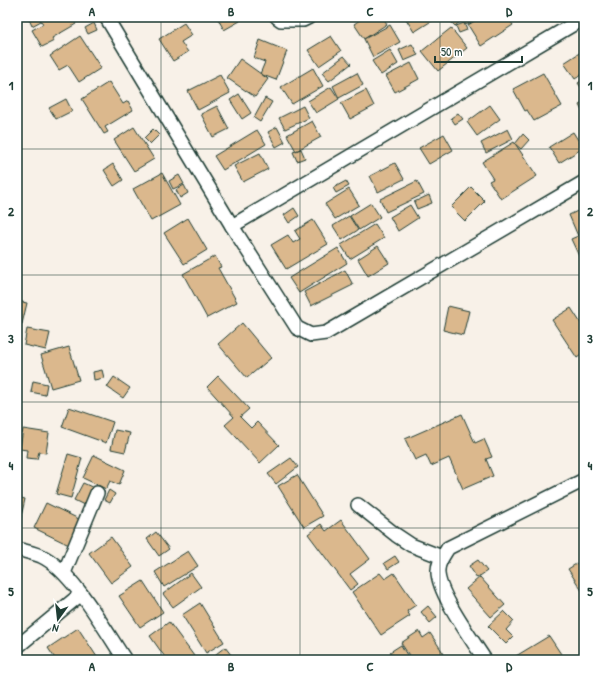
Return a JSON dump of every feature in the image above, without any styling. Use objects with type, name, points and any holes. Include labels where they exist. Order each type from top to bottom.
[{"type":"street","points":[[106,17],[232,226],[298,328],[311,335],[326,333],[584,182]]},
{"type":"street","points":[[277,17],[281,20],[303,20],[309,17]]},
{"type":"street","points":[[232,226],[584,18]]},
{"type":"street","points":[[485,660],[449,603],[441,586],[438,571],[442,557],[448,548],[584,480]]},
{"type":"street","points":[[64,573],[97,493]]},
{"type":"street","points":[[358,505],[411,545],[442,557]]},
{"type":"street","points":[[17,549],[41,556],[64,573],[81,594],[125,660]]},
{"type":"street","points":[[17,646],[81,594]]},
{"type":"building","points":[[28,17],[38,17],[41,21],[32,26]]},
{"type":"building","points":[[39,17],[72,17],[76,24],[52,38],[54,41],[42,47],[32,30],[43,24]]},
{"type":"building","points":[[217,17],[238,17],[240,21],[224,30]]},
{"type":"building","points":[[364,17],[383,17],[387,24],[364,39],[354,24]]},
{"type":"building","points":[[409,17],[438,17],[414,32],[406,19]]},
{"type":"building","points":[[447,17],[460,17],[462,20],[455,26]]},
{"type":"building","points":[[461,17],[477,17],[477,18],[466,25]]},
{"type":"building","points":[[477,17],[508,17],[513,25],[481,46],[468,25],[478,19]]},
{"type":"building","points":[[94,23],[97,30],[88,34],[85,28]]},
{"type":"building","points":[[184,23],[192,35],[181,42],[188,52],[173,61],[159,39]]},
{"type":"building","points":[[464,23],[467,30],[459,33],[456,26]]},
{"type":"building","points":[[390,25],[400,42],[373,57],[364,39]]},
{"type":"building","points":[[451,28],[467,48],[438,71],[422,51]]},
{"type":"building","points":[[80,36],[101,68],[79,82],[68,65],[59,70],[50,56]]},
{"type":"building","points":[[331,36],[341,51],[319,66],[308,50]]},
{"type":"building","points":[[260,40],[287,51],[276,80],[260,74],[265,62],[254,58]]},
{"type":"building","points":[[412,44],[418,55],[404,61],[399,50]]},
{"type":"building","points":[[390,50],[398,64],[381,75],[372,61]]},
{"type":"building","points":[[584,50],[584,73],[575,79],[564,63]]},
{"type":"building","points":[[344,56],[351,64],[329,81],[322,73]]},
{"type":"building","points":[[240,59],[268,79],[255,97],[227,78]]},
{"type":"building","points":[[411,63],[419,79],[395,92],[386,76]]},
{"type":"building","points":[[313,68],[323,86],[292,104],[281,87]]},
{"type":"building","points":[[357,73],[363,85],[339,98],[333,86]]},
{"type":"building","points":[[543,73],[562,106],[534,121],[527,110],[525,111],[513,89]]},
{"type":"building","points":[[220,75],[230,93],[198,110],[188,91]]},
{"type":"building","points":[[584,79],[584,92],[578,83]]},
{"type":"building","points":[[109,82],[123,104],[128,101],[133,110],[105,127],[108,132],[104,134],[82,99]]},
{"type":"building","points":[[331,87],[339,99],[316,113],[308,101]]},
{"type":"building","points":[[366,90],[374,106],[350,119],[341,103]]},
{"type":"building","points":[[239,94],[251,113],[242,119],[230,100]]},
{"type":"building","points":[[265,98],[272,102],[260,122],[254,118]]},
{"type":"building","points":[[66,99],[72,111],[56,119],[49,108]]},
{"type":"building","points":[[584,102],[584,115],[579,105]]},
{"type":"building","points":[[490,105],[500,119],[477,136],[467,122]]},
{"type":"building","points":[[217,106],[229,129],[213,137],[201,114]]},
{"type":"building","points":[[303,106],[309,118],[285,129],[279,118]]},
{"type":"building","points":[[458,113],[463,119],[455,124],[451,118]]},
{"type":"building","points":[[312,121],[321,137],[296,151],[287,135]]},
{"type":"building","points":[[134,127],[154,159],[134,171],[114,140]]},
{"type":"building","points":[[277,127],[285,142],[276,147],[268,132]]},
{"type":"building","points":[[153,129],[159,135],[150,144],[144,138]]},
{"type":"building","points":[[508,129],[513,139],[486,153],[481,143]]},
{"type":"building","points":[[257,130],[266,144],[223,170],[214,156]]},
{"type":"building","points":[[573,132],[583,148],[559,163],[549,147]]},
{"type":"building","points":[[444,134],[453,150],[429,164],[419,148]]},
{"type":"building","points":[[523,134],[529,140],[521,149],[515,144]]},
{"type":"building","points":[[514,142],[537,176],[501,199],[489,181],[493,179],[482,162]]},
{"type":"building","points":[[301,149],[305,158],[297,161],[293,152]]},
{"type":"building","points":[[260,153],[268,169],[243,182],[234,166]]},
{"type":"building","points":[[395,163],[404,179],[378,192],[370,176]]},
{"type":"building","points":[[113,164],[123,180],[114,186],[104,170]]},
{"type":"building","points":[[162,173],[180,205],[151,221],[133,189]]},
{"type":"building","points":[[179,175],[184,184],[173,189],[169,181]]},
{"type":"building","points":[[346,181],[349,186],[336,193],[333,188]]},
{"type":"building","points":[[417,181],[424,194],[386,212],[380,199]]},
{"type":"building","points":[[184,185],[188,193],[180,198],[176,190]]},
{"type":"building","points":[[471,187],[485,201],[465,221],[451,207]]},
{"type":"building","points":[[349,189],[359,205],[335,219],[325,204]]},
{"type":"building","points":[[429,195],[432,203],[417,209],[414,202]]},
{"type":"building","points":[[371,203],[380,217],[359,230],[350,216]]},
{"type":"building","points":[[410,205],[418,218],[398,231],[390,217]]},
{"type":"building","points":[[294,208],[299,216],[289,223],[284,215]]},
{"type":"building","points":[[584,208],[584,267],[571,239],[578,236],[569,215]]},
{"type":"building","points":[[349,216],[358,230],[342,240],[333,226]]},
{"type":"building","points":[[188,218],[207,250],[184,264],[164,233]]},
{"type":"building","points":[[313,220],[328,244],[286,269],[271,245],[288,235],[293,243],[300,239],[295,231]]},
{"type":"building","points":[[375,224],[384,238],[350,259],[341,245]]},
{"type":"building","points":[[378,246],[389,263],[368,276],[358,259]]},
{"type":"building","points":[[338,248],[347,263],[299,293],[289,278]]},
{"type":"building","points":[[215,256],[221,267],[218,268],[237,302],[207,318],[183,274]]},
{"type":"building","points":[[345,270],[353,285],[311,306],[304,292]]},
{"type":"building","points":[[17,301],[27,303],[22,324],[17,323]]},
{"type":"building","points":[[448,306],[469,311],[463,335],[443,330]]},
{"type":"building","points":[[571,308],[584,328],[584,353],[577,358],[552,320]]},
{"type":"building","points":[[242,323],[271,358],[247,378],[218,344]]},
{"type":"building","points":[[27,329],[50,333],[46,350],[24,345]]},
{"type":"building","points":[[69,347],[79,380],[51,388],[41,355]]},
{"type":"building","points":[[102,370],[104,378],[94,380],[93,372]]},
{"type":"building","points":[[218,376],[249,409],[240,417],[251,428],[257,422],[279,445],[260,463],[225,425],[234,417],[207,387]]},
{"type":"building","points":[[114,377],[130,388],[123,398],[107,387]]},
{"type":"building","points":[[33,381],[47,384],[45,395],[31,392]]},
{"type":"building","points":[[69,407],[113,422],[106,443],[62,427]]},
{"type":"building","points":[[462,414],[475,443],[484,439],[492,457],[486,459],[493,476],[463,489],[449,458],[431,466],[426,455],[415,460],[405,439]]},
{"type":"building","points":[[23,429],[49,433],[46,453],[39,452],[37,459],[26,458],[27,450],[20,449]]},
{"type":"building","points":[[115,430],[130,433],[125,452],[111,449]]},
{"type":"building","points":[[68,454],[82,458],[71,498],[56,494]]},
{"type":"building","points":[[94,455],[125,470],[119,485],[110,481],[106,489],[83,478]]},
{"type":"building","points":[[291,458],[298,467],[276,484],[268,474]]},
{"type":"building","points":[[297,475],[323,516],[304,527],[278,486]]},
{"type":"building","points":[[83,483],[94,488],[86,506],[74,500]]},
{"type":"building","points":[[109,490],[115,494],[110,503],[104,500]]},
{"type":"building","points":[[17,497],[25,499],[19,526],[17,526]]},
{"type":"building","points":[[46,503],[81,520],[69,545],[34,528]]},
{"type":"building","points":[[341,520],[370,559],[350,574],[358,584],[350,590],[308,534],[321,524],[326,531]]},
{"type":"building","points":[[156,532],[169,549],[159,556],[147,539]]},
{"type":"building","points":[[111,537],[133,567],[111,583],[89,553]]},
{"type":"building","points":[[188,551],[198,566],[164,587],[155,572]]},
{"type":"building","points":[[395,556],[399,562],[388,569],[384,563]]},
{"type":"building","points":[[584,559],[584,594],[568,569]]},
{"type":"building","points":[[478,560],[487,571],[477,578],[469,566]]},
{"type":"building","points":[[191,573],[201,587],[173,607],[163,594]]},
{"type":"building","points":[[380,573],[385,579],[394,573],[416,605],[407,611],[410,616],[381,635],[352,592]]},
{"type":"building","points":[[480,577],[505,605],[491,617],[466,589]]},
{"type":"building","points":[[143,581],[163,612],[140,627],[119,596]]},
{"type":"building","points":[[200,603],[224,642],[206,653],[182,615]]},
{"type":"building","points":[[428,606],[437,617],[430,623],[421,612]]},
{"type":"building","points":[[504,611],[514,621],[506,630],[513,637],[506,644],[488,626]]},
{"type":"building","points":[[169,622],[194,656],[188,660],[167,660],[150,636]]},
{"type":"building","points":[[78,628],[97,657],[93,660],[56,660],[48,648]]},
{"type":"building","points":[[419,631],[423,638],[430,633],[444,654],[437,658],[438,660],[412,660],[401,643]]},
{"type":"building","points":[[549,636],[565,660],[519,660],[516,656]]},
{"type":"building","points":[[401,645],[410,660],[396,660],[390,652]]},
{"type":"building","points":[[225,647],[235,660],[220,660],[216,654]]}]
